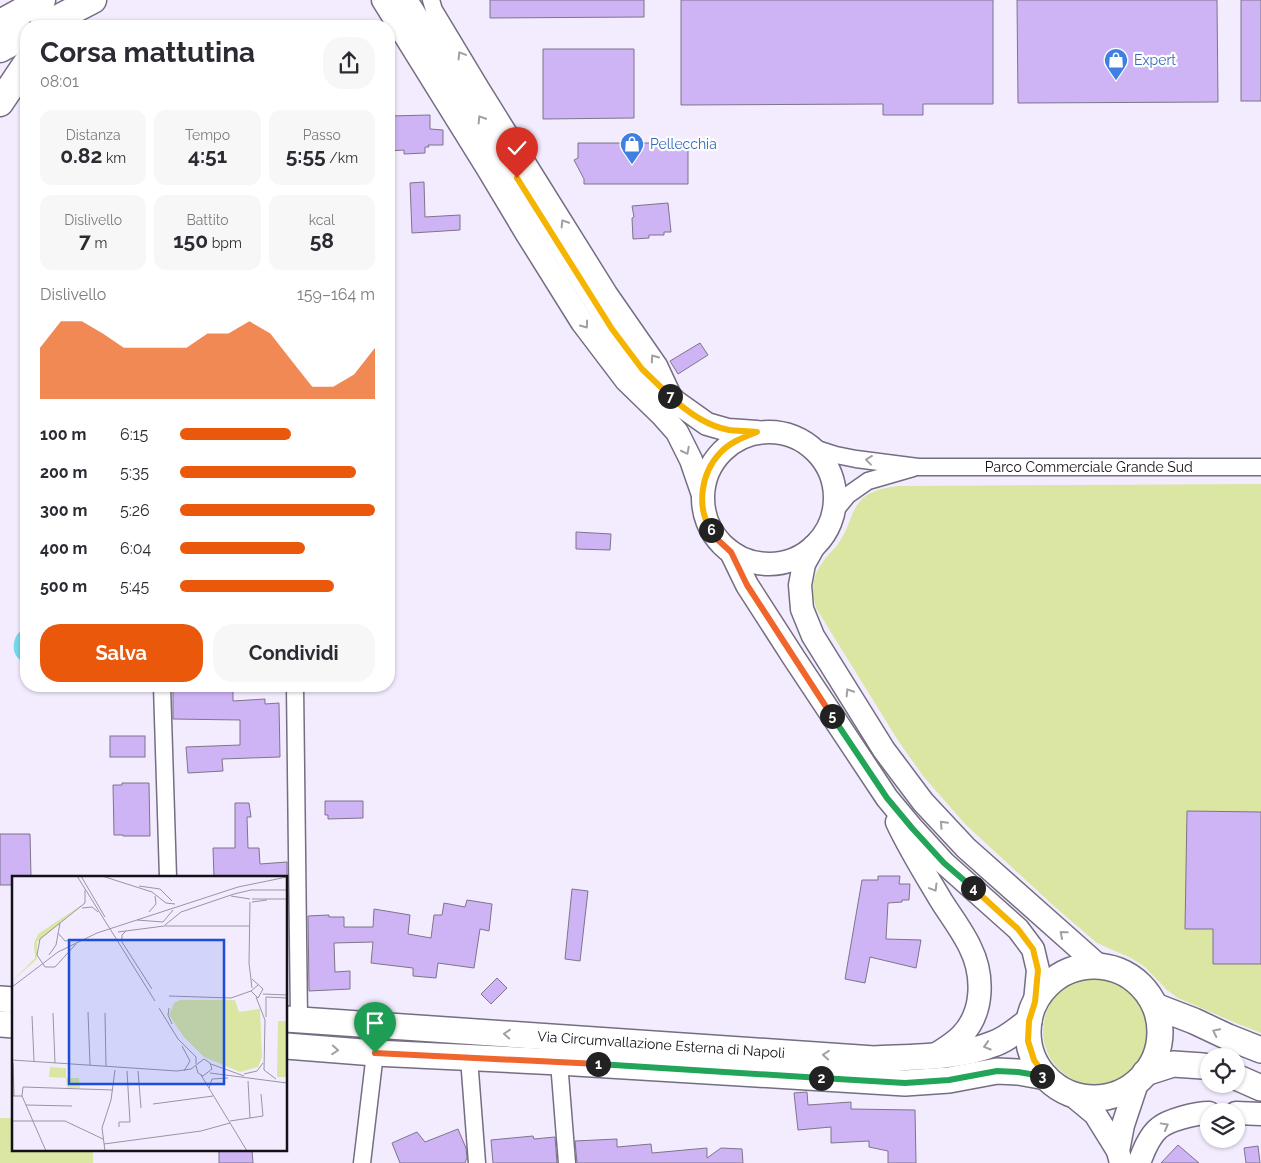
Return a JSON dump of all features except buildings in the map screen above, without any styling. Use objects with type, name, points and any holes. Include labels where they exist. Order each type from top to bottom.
[{"type":"highway","points":[[0,2],[24,0]]},
{"type":"highway","points":[[0,23],[42,0]]},
{"type":"highway","points":[[55,20],[93,0]]},
{"type":"highway","points":[[73,20],[103,0]]},
{"type":"highway","points":[[0,49],[20,38]]},
{"type":"highway","points":[[0,103],[20,73]]},
{"type":"main road","points":[[383,0],[582,322],[626,380],[677,432],[691,460],[702,492],[703,509],[708,526],[718,540],[731,552],[751,562],[773,564],[795,558],[814,546]]},
{"type":"main road","points":[[406,0],[612,329],[642,369],[676,402],[707,424],[728,430],[776,432],[795,437],[812,447],[824,460],[832,477],[835,495],[833,513],[826,531],[814,546],[804,564],[800,584],[802,608],[813,636],[884,750],[923,802],[966,848],[1099,966]]},
{"type":"main road","points":[[702,492],[708,471],[720,453],[737,440],[757,432]]},
{"type":"main road","points":[[731,552],[752,593],[887,798],[944,863],[1018,929],[1033,949],[1038,970],[1028,1041],[1034,1060],[1046,1077],[1095,1114],[1120,1157]]},
{"type":"main road","points":[[887,798],[908,846],[970,947],[980,977],[978,1006],[972,1023],[962,1036],[933,1056]]},
{"type":"main road","points":[[1032,1012],[1046,986],[1061,974],[1080,967],[1099,966],[1117,970],[1133,978],[1146,991],[1155,1006],[1160,1024],[1160,1042],[1154,1058],[1142,1076],[1123,1125],[1120,1157]]},
{"type":"main road","points":[[1155,1006],[1261,1050]]},
{"type":"main road","name":"Via Circumvallazione Esterna di Napoli","points":[[293,1019],[874,1059],[933,1056],[970,1051],[994,1044],[1032,1012]]},
{"type":"main road","name":"Via Circumvallazione Esterna di Napoli","points":[[288,1046],[375,1053],[905,1083],[949,1080],[997,1071],[1018,1072],[1046,1077]]},
{"type":"main road","points":[[1071,1094],[1091,1098],[1111,1095],[1130,1087],[1142,1076],[1173,1064],[1200,1066]]},
{"type":"main road","points":[[1245,1081],[1261,1088]]},
{"type":"main road","points":[[1139,1163],[1145,1146],[1159,1128],[1179,1118],[1200,1113]]},
{"type":"main road","points":[[1245,1113],[1261,1114]]},
{"type":"street","points":[[431,0],[434,10],[548,197],[609,293],[659,365],[676,402]]},
{"type":"street","name":"Parco Commerciale Grande Sud","points":[[812,447],[849,458],[918,467],[1261,467]]},
{"type":"street","name":"Parco Commerciale Grande Sud","points":[[833,513],[848,495],[868,481],[918,467]]},
{"type":"street","points":[[162,692],[168,876]]},
{"type":"street","points":[[293,1019],[295,692]]},
{"type":"street","points":[[362,1163],[375,1053]]},
{"type":"street","points":[[469,1058],[477,1163]]},
{"type":"street","points":[[560,1062],[567,1163]]},
{"type":"green space","points":[[1261,484],[1261,1033],[1178,998],[1167,990],[1145,967],[1131,958],[1097,943],[965,824],[924,777],[899,742],[816,608],[813,586],[819,567],[840,541],[859,502],[871,493],[885,488],[899,486]]},
{"type":"green space","points":[[1097,977],[1118,981],[1135,993],[1147,1010],[1151,1031],[1147,1052],[1135,1069],[1118,1081],[1097,1085],[1076,1081],[1059,1069],[1047,1052],[1043,1031],[1047,1010],[1059,993],[1076,981]]},
{"type":"green space","points":[[0,1118],[12,1118],[12,1150],[93,1150],[93,1163],[0,1163]]},
{"type":"water","points":[[20,632],[20,659],[14,652],[18,633]]},
{"type":"place","name":"Expert","points":[[1116,81]]},
{"type":"place","name":"Pellecchia","points":[[632,165]]},
{"type":"route","points":[[375,1053],[905,1083],[949,1080],[997,1071],[1018,1072],[1046,1077],[1034,1060],[1028,1041],[1029,1021],[1035,1002],[1038,970],[1033,949],[1018,929],[944,863],[887,798],[818,696],[747,585],[731,552],[718,540],[708,526],[703,509],[702,492],[708,471],[720,453],[737,440],[757,432],[728,430],[707,424],[676,402],[642,369],[612,329],[517,178]]}]
